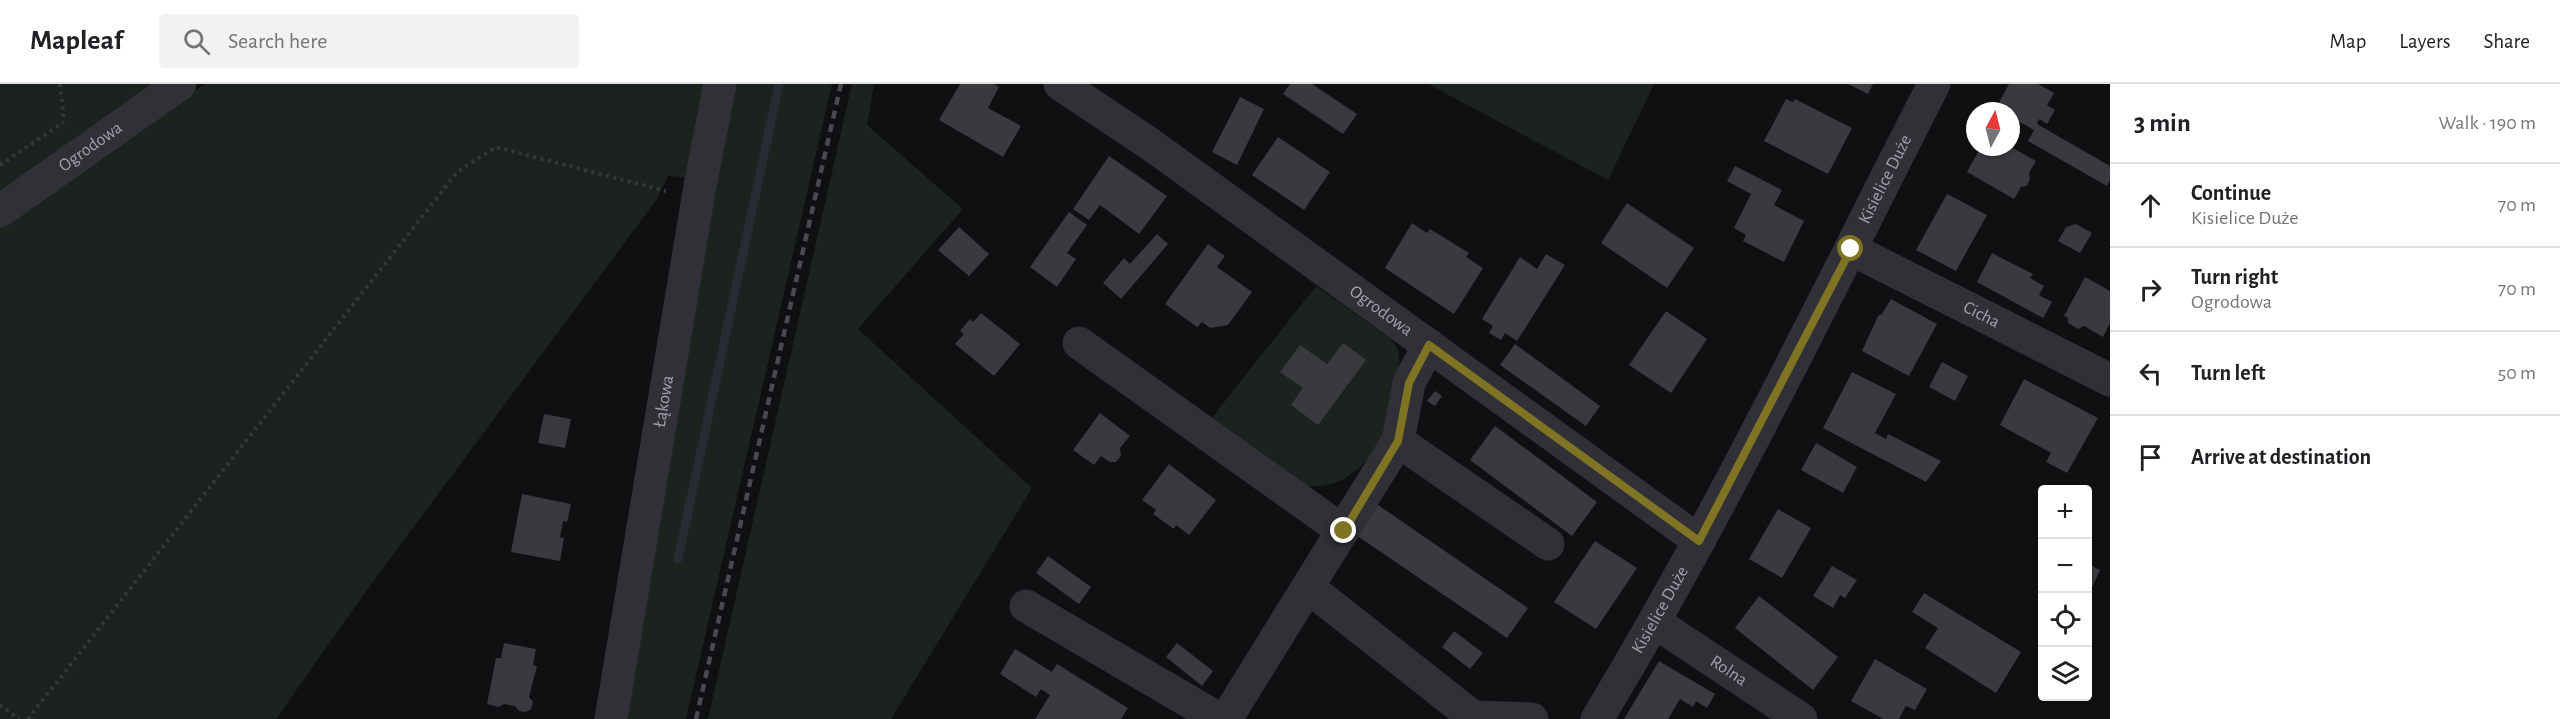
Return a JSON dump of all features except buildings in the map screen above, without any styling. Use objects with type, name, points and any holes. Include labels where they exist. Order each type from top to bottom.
[{"type":"street","name":"Ogrodowa","points":[[0,211],[180,84]]},
{"type":"street","name":"Łąkowa","points":[[611,719],[698,200],[720,84]]},
{"type":"street","name":"Ogrodowa","points":[[1060,84],[1150,144],[1699,541]]},
{"type":"street","name":"Kisielice Duże","points":[[1597,719],[1656,622],[1699,541],[1934,84]]},
{"type":"street","name":"Cicha","points":[[1851,249],[2110,381]]},
{"type":"street","points":[[1079,343],[1344,531]]},
{"type":"street","points":[[1226,719],[1398,441],[1409,383],[1429,345]]},
{"type":"street","points":[[1398,441],[1548,544]]},
{"type":"street","points":[[1308,587],[1473,717],[1532,719]]},
{"type":"street","points":[[1026,606],[1219,719]]},
{"type":"street","name":"Rolna","points":[[1656,622],[1802,719]]},
{"type":"path","points":[[60,84],[64,122],[73,160]]},
{"type":"path","points":[[0,165],[64,122]]},
{"type":"path","points":[[28,719],[457,172],[496,147],[698,200]]},
{"type":"path","points":[[0,705],[19,719]]},
{"type":"shaded area","points":[[0,84],[154,84],[0,192]]},
{"type":"shaded area","points":[[205,84],[710,84],[693,172],[684,177],[668,176],[657,199],[364,594],[276,719],[0,719],[0,227]]},
{"type":"shaded area","points":[[734,84],[832,84],[686,719],[625,719]]},
{"type":"shaded area","points":[[852,84],[874,84],[867,125],[963,209],[858,329],[1032,488],[891,719],[708,719]]},
{"type":"shaded area","points":[[1428,84],[1654,84],[1608,180]]},
{"type":"shaded area","points":[[1316,286],[1390,338],[1400,360],[1388,418],[1380,442],[1364,464],[1354,472],[1342,480],[1317,486],[1304,485],[1286,476],[1210,420]]},
{"type":"waterway","points":[[678,559],[779,84]]},
{"type":"railway","points":[[696,719],[841,84]]},
{"type":"route","points":[[1344,531],[1398,441],[1409,383],[1429,345],[1699,541],[1851,249]]}]
